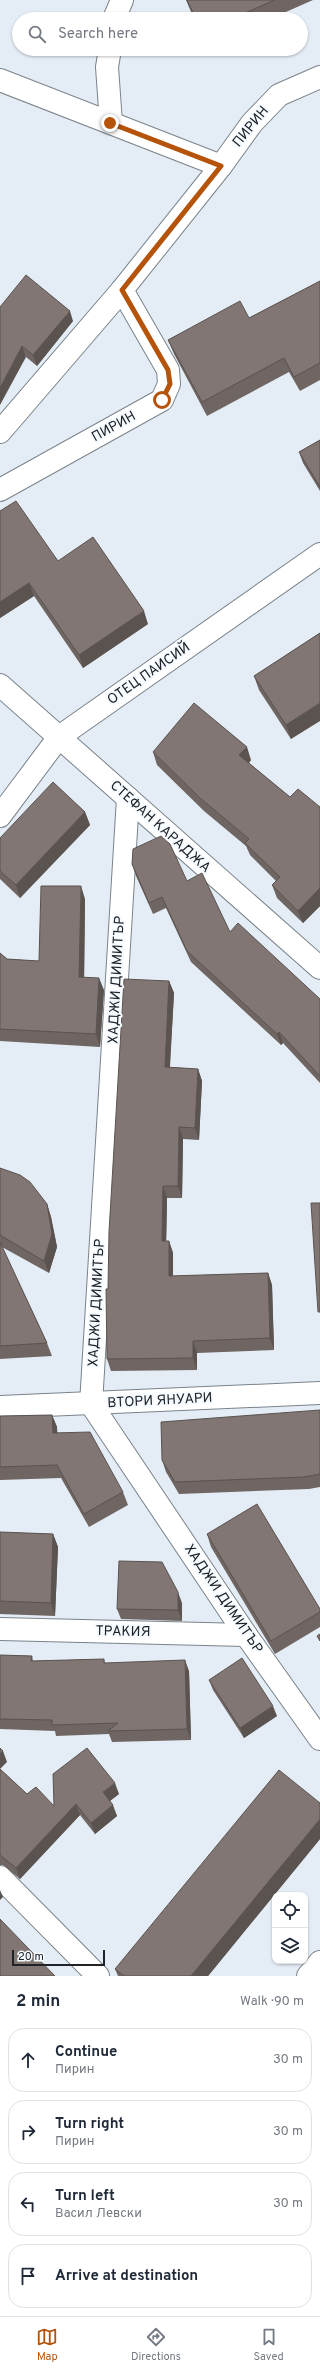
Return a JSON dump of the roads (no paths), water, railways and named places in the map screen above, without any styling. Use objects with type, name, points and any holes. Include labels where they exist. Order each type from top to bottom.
[{"type":"street","points":[[117,12],[122,0]]},
{"type":"street","points":[[109,56],[108,67],[110,123]]},
{"type":"street","name":"ПИРИН","points":[[0,432],[122,290],[221,166],[252,123],[278,95],[320,77]]},
{"type":"street","points":[[0,80],[221,166]]},
{"type":"street","name":"ПИРИН","points":[[0,490],[162,400],[170,384],[168,370],[122,290]]},
{"type":"street","name":"ОТЕЦ ПАИСИЙ","points":[[0,816],[59,737],[320,554]]},
{"type":"street","name":"СТЕФАН КАРАДЖА","points":[[0,685],[320,968]]},
{"type":"street","name":"ХАДЖИ ДИМИТЪР","points":[[128,798],[91,1404],[246,1634],[320,1739]]},
{"type":"street","name":"ВТОРИ ЯНУАРИ","points":[[0,1407],[320,1393]]},
{"type":"street","name":"ТРАКИЯ","points":[[0,1629],[246,1634]]},
{"type":"street","points":[[0,1877],[98,1976]]},
{"type":"street","points":[[308,1976],[320,1962]]}]
